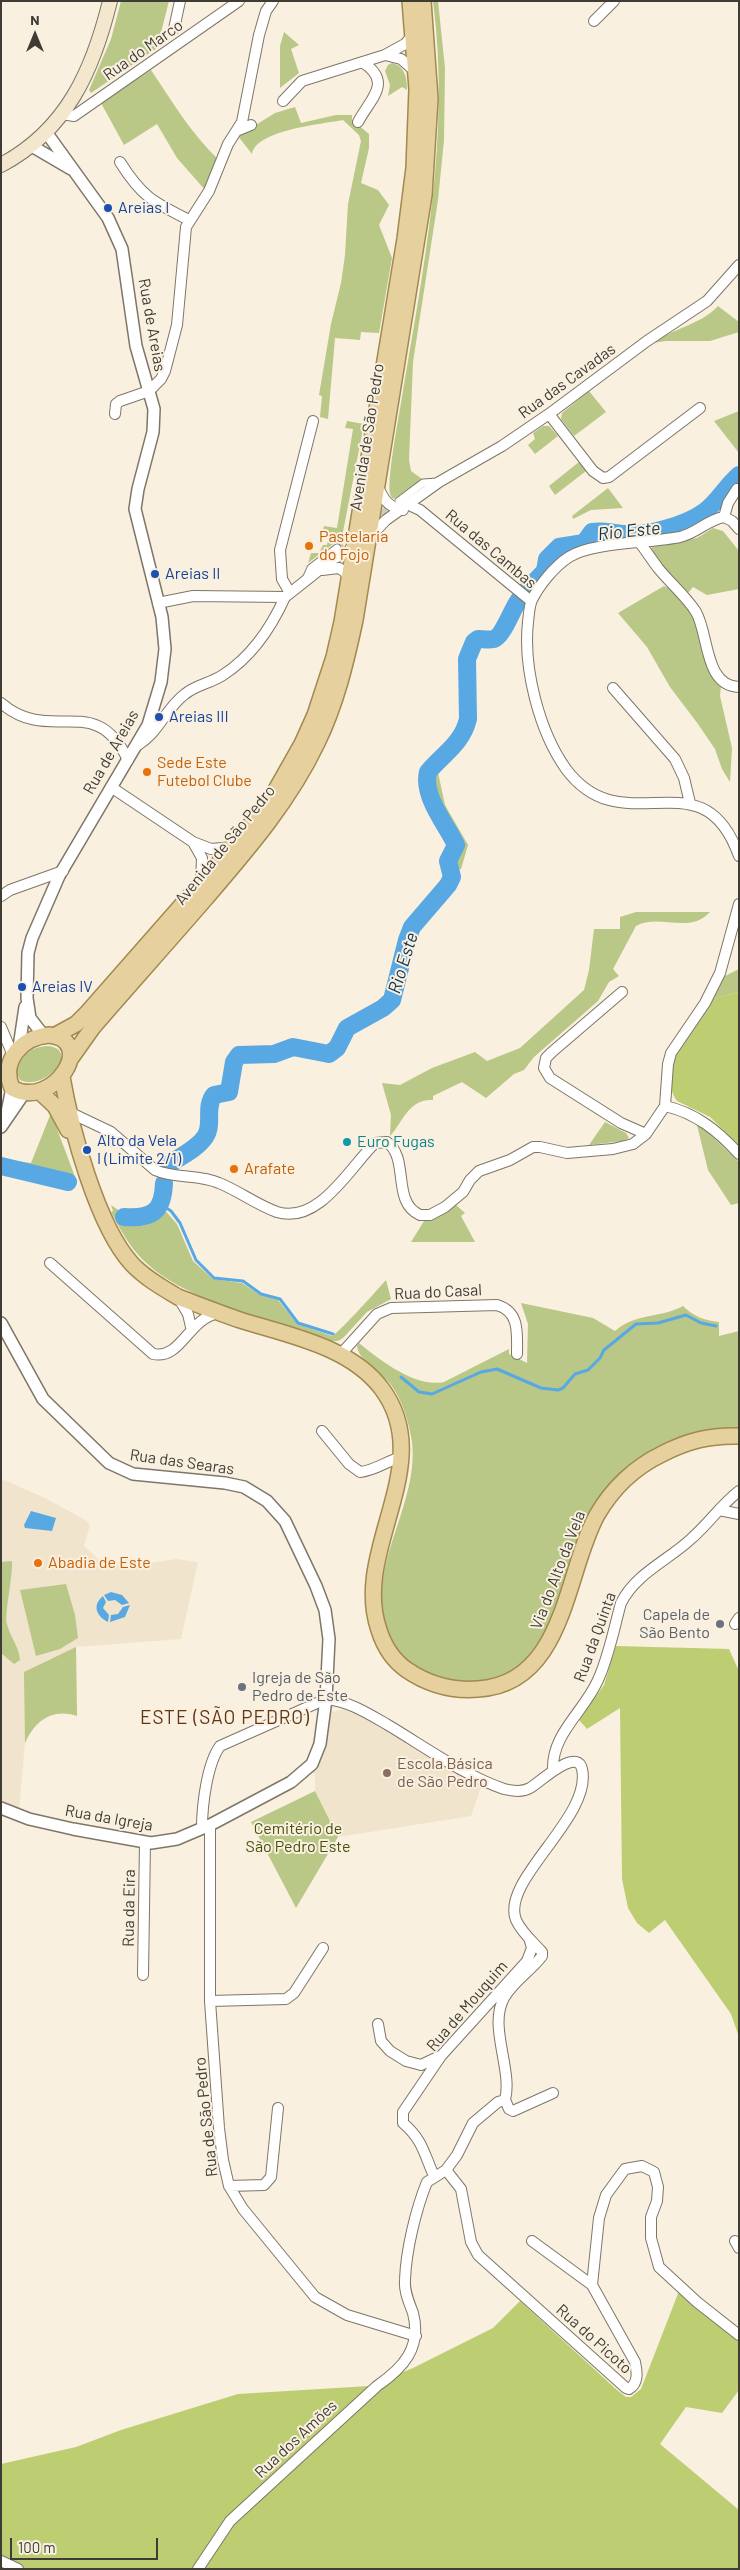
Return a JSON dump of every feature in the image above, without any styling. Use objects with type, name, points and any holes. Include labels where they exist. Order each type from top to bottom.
[{"type":"main road","points":[[1,164],[46,132],[62,114],[90,67],[110,1]]},
{"type":"main road","name":"Avenida de São Pedro","points":[[62,1077],[71,1058],[93,1028],[244,854],[299,778],[318,742],[346,664],[361,541],[411,199],[416,137],[416,72],[410,1]]},
{"type":"main road","name":"Avenida de São Pedro","points":[[10,1056],[71,1027],[88,1012],[234,847],[284,778],[315,716],[334,657],[348,581],[377,484],[421,221],[427,164],[430,99],[423,1]]},
{"type":"main road","points":[[49,1036],[67,1045],[71,1058]]},
{"type":"main road","points":[[10,1056],[6,1074],[19,1090],[69,1112]]},
{"type":"main road","points":[[19,1090],[62,1077],[76,1138]]},
{"type":"main road","points":[[55,1106],[66,1127],[76,1138]]},
{"type":"main road","name":"Via do Alto da Vela","points":[[76,1138],[102,1213],[122,1251],[133,1265],[161,1288],[198,1311],[220,1312],[340,1355],[368,1374],[383,1390],[395,1414],[401,1457],[396,1488],[374,1566],[371,1592],[374,1618],[383,1642],[402,1666],[423,1680],[452,1689],[479,1689],[494,1687],[516,1677],[544,1652],[558,1622],[588,1534],[607,1500],[623,1482],[652,1458],[676,1447],[709,1437],[739,1436]]},
{"type":"street","points":[[174,29],[180,1]]},
{"type":"street","name":"Rua do Marco","points":[[62,114],[74,116],[239,1]]},
{"type":"street","points":[[115,414],[116,404],[149,391],[161,380],[165,371],[174,340],[185,235],[189,220],[205,199],[228,144],[239,130],[247,102],[259,35],[266,11],[273,1]]},
{"type":"street","points":[[594,21],[614,1]]},
{"type":"street","points":[[283,101],[302,81],[382,56],[405,44],[414,34]]},
{"type":"street","points":[[382,56],[401,59],[416,72]]},
{"type":"street","points":[[358,122],[379,88],[377,76],[382,56]]},
{"type":"street","points":[[362,62],[377,76]]},
{"type":"street","points":[[239,130],[252,124]]},
{"type":"street","name":"Rua de Areias","points":[[46,132],[108,218],[122,248],[136,346],[154,409],[153,432],[138,489],[135,509],[164,632],[164,666],[156,704],[138,745],[111,787],[63,871],[32,938],[28,953],[27,998],[30,1018],[49,1036]]},
{"type":"street","name":"Rua de Areias","points":[[30,145],[74,172]]},
{"type":"street","points":[[120,162],[148,198],[189,220]]},
{"type":"street","name":"Rua das Cavadas","points":[[287,595],[319,572],[333,559],[349,551],[404,505],[502,446],[549,414],[647,340],[707,301],[739,265]]},
{"type":"street","points":[[549,414],[593,471],[603,478],[614,476],[700,408]]},
{"type":"street","points":[[138,745],[156,730],[185,694],[223,675],[240,662],[272,625],[287,595],[282,579],[280,550],[313,421]]},
{"type":"street","name":"Rua das Cambas","points":[[377,484],[386,502],[393,508],[404,505],[420,510],[479,556],[531,601],[526,638],[528,668],[549,739],[570,774],[590,793],[611,801],[655,804],[690,803],[707,810],[722,822],[739,856]]},
{"type":"street","points":[[724,516],[728,502],[737,489]]},
{"type":"street","points":[[724,516],[739,529]]},
{"type":"street","points":[[531,601],[544,582],[569,557],[592,549],[689,535],[712,520],[724,516]]},
{"type":"street","points":[[640,543],[658,569],[695,610],[700,620],[706,648],[716,673],[727,685],[739,687]]},
{"type":"street","points":[[306,582],[311,568],[337,548]]},
{"type":"street","points":[[319,572],[333,567],[339,568],[345,572],[348,581]]},
{"type":"street","points":[[158,603],[193,596],[287,595]]},
{"type":"street","points":[[613,688],[675,760],[684,778],[690,803]]},
{"type":"street","points":[[1,703],[18,716],[30,720],[87,722],[102,726],[114,735],[128,760]]},
{"type":"street","points":[[111,787],[193,842],[212,848],[234,847]]},
{"type":"street","points":[[193,842],[202,858],[201,884]]},
{"type":"street","points":[[1,896],[10,890],[63,871]]},
{"type":"street","points":[[69,1112],[106,1129],[160,1172],[217,1182],[273,1210],[293,1214],[308,1210],[328,1195],[366,1152],[379,1141],[387,1142],[394,1149],[407,1205],[416,1213],[425,1216],[438,1211],[457,1198],[480,1171],[510,1160],[533,1147],[567,1153],[613,1149],[634,1144],[646,1134],[665,1106],[668,1064],[671,1053],[705,1003],[720,973],[739,904]]},
{"type":"street","points":[[622,992],[552,1052],[546,1058],[544,1068],[550,1078],[621,1123],[646,1134]]},
{"type":"street","name":"Rua de Areias","points":[[10,1056],[27,998]]},
{"type":"street","points":[[1,1027],[10,1056]]},
{"type":"street","points":[[4,1122],[19,1090]]},
{"type":"street","points":[[665,1106],[690,1114],[703,1121],[739,1154]]},
{"type":"street","points":[[50,1263],[154,1354],[164,1355],[176,1348],[192,1327],[198,1311]]},
{"type":"street","name":"Rua do Casal","points":[[340,1355],[377,1314],[391,1308],[497,1305],[508,1310],[516,1320],[517,1354]]},
{"type":"street","name":"Rua das Searas","points":[[2,1326],[43,1399],[109,1463],[133,1474],[225,1483],[244,1487],[267,1501],[289,1530],[325,1610],[329,1639],[326,1699],[320,1744],[316,1755],[307,1769],[291,1782],[206,1827]]},
{"type":"street","points":[[322,1431],[349,1464],[360,1472],[368,1471],[387,1461],[401,1457]]},
{"type":"street","name":"Rua da Quinta","points":[[552,1771],[552,1762],[566,1726],[598,1680],[621,1603],[626,1593],[644,1574],[692,1539],[726,1501],[739,1491]]},
{"type":"street","points":[[719,1510],[739,1514]]},
{"type":"street","points":[[326,1699],[336,1700],[356,1708],[477,1776],[506,1790],[516,1791],[530,1788],[552,1771],[566,1764],[575,1762],[582,1768],[582,1780],[575,1805],[515,1895],[516,1919],[530,1941],[542,1952],[542,1956],[513,1985],[502,2000],[499,2021],[506,2079],[504,2100],[509,2110],[513,2111],[553,2093]]},
{"type":"street","name":"Rua de São Pedro","points":[[326,1699],[238,1736],[220,1746],[213,1759],[203,1809],[206,1827],[210,2001],[223,2160],[229,2186],[243,2209],[315,2297],[347,2315],[416,2336]]},
{"type":"street","name":"Rua da Igreja","points":[[1,1808],[29,1819],[145,1842],[164,1842],[206,1827]]},
{"type":"street","name":"Rua da Eira","points":[[143,1975],[145,1842]]},
{"type":"street","name":"Rua de Mouquim","points":[[434,2176],[426,2150],[413,2132],[403,2123],[403,2112],[441,2056],[527,1961],[532,1948],[530,1941]]},
{"type":"street","points":[[210,2001],[286,1999],[294,1993],[323,1948]]},
{"type":"street","points":[[378,2024],[381,2041],[397,2057],[422,2065],[441,2056]]},
{"type":"street","points":[[416,2336],[413,2315],[404,2282],[422,2195],[427,2182],[446,2170],[457,2156],[473,2124],[498,2102],[504,2100]]},
{"type":"street","points":[[229,2186],[264,2185],[271,2177],[278,2108]]},
{"type":"street","points":[[592,2285],[599,2218],[606,2195],[625,2170],[642,2166],[654,2172],[658,2187],[657,2201],[651,2217],[651,2238],[659,2267],[697,2302],[739,2335]]},
{"type":"street","name":"Rua do Picoto","points":[[446,2170],[461,2189],[471,2242],[478,2254],[608,2374],[629,2389],[635,2383],[637,2371],[635,2362],[592,2285]]},
{"type":"street","points":[[532,2241],[592,2285]]},
{"type":"street","name":"Rua dos Amões","points":[[198,2569],[230,2521],[369,2393],[402,2366],[414,2346],[416,2336]]},
{"type":"street","points":[[1,2561],[18,2569]]},
{"type":"shaded area","points":[[2,1479],[45,1498],[87,1521],[90,1525],[84,1546],[103,1564],[131,1566],[176,1559],[198,1562],[181,1639],[76,1647],[77,1716],[62,1713],[55,1714],[41,1720],[32,1730],[25,1743],[19,1809],[1,1802]]},
{"type":"shaded area","name":"Escola Básica de São Pedro","points":[[344,1709],[352,1710],[482,1785],[471,1816],[338,1837],[315,1791],[315,1774],[311,1772],[324,1749],[328,1713]]},
{"type":"green space","points":[[121,1],[169,1],[157,48],[91,93],[89,90],[111,39]]},
{"type":"green space","points":[[433,1],[438,1],[445,68],[444,140],[438,200],[413,362],[409,460],[411,471],[422,479],[394,499],[391,497],[389,486],[391,463],[426,253],[437,153],[438,52]]},
{"type":"green space","points":[[284,32],[299,45],[291,49],[299,73],[280,88],[280,46]]},
{"type":"green space","points":[[392,63],[400,67],[404,73],[407,90],[402,87],[388,96],[390,85],[385,71],[388,65]]},
{"type":"green space","points":[[151,70],[191,128],[219,160],[206,191],[177,158],[157,124],[124,145],[101,103]]},
{"type":"green space","points":[[295,107],[301,123],[336,115],[352,115],[352,120],[369,134],[369,148],[361,183],[378,190],[389,205],[379,225],[392,258],[379,333],[361,332],[360,340],[335,338],[328,419],[320,417],[322,396],[319,395],[331,324],[341,283],[345,255],[348,204],[361,141],[359,135],[343,120],[306,126],[277,134],[265,139],[256,146],[252,154],[238,136],[275,113]]},
{"type":"green space","points":[[718,306],[739,322],[739,332],[710,341],[666,341],[653,343],[703,318]]},
{"type":"green space","points":[[589,391],[606,412],[574,436],[561,419],[562,413]]},
{"type":"green space","points":[[739,411],[739,453],[714,421]]},
{"type":"green space","points":[[347,421],[364,424],[341,542],[337,541],[308,563],[311,553],[319,553],[323,545],[327,545],[329,535],[322,534],[324,526],[337,528],[353,429],[345,428]]},
{"type":"green space","points":[[543,426],[549,426],[558,436],[535,454],[528,445],[535,439],[533,433]]},
{"type":"green space","points":[[579,462],[586,471],[555,495],[549,486]]},
{"type":"green space","points":[[608,488],[623,508],[591,510],[573,519],[572,516]]},
{"type":"green space","points":[[713,528],[723,531],[739,551],[739,589],[707,595],[693,587],[688,593],[663,568],[651,549],[652,547],[697,538]]},
{"type":"green space","points":[[664,586],[675,592],[693,615],[721,685],[720,696],[732,748],[730,782],[722,769],[715,749],[670,687],[647,647],[618,613]]},
{"type":"green space","points":[[437,768],[445,805],[468,845],[461,869],[452,870],[452,860],[459,848],[438,807],[430,785],[431,776]]},
{"type":"green space","points":[[636,912],[710,912],[702,919],[693,922],[654,922],[636,926],[613,969],[619,976],[609,982],[598,1001],[534,1057],[524,1070],[514,1074],[486,1098],[462,1082],[433,1096],[433,1100],[425,1100],[418,1103],[407,1112],[390,1136],[391,1115],[382,1083],[400,1085],[432,1068],[475,1052],[487,1061],[520,1048],[584,990],[589,970],[594,929],[620,929],[620,917]]},
{"type":"green space","points":[[739,969],[739,992],[714,998],[723,977]]},
{"type":"green space","points":[[739,992],[739,1145],[710,1117],[677,1101],[671,1088],[670,1074],[680,1046],[714,998]]},
{"type":"green space","points":[[49,1046],[58,1049],[61,1055],[56,1069],[48,1076],[39,1080],[29,1082],[20,1080],[16,1072],[20,1061],[32,1050]]},
{"type":"green space","points":[[51,1113],[77,1182],[31,1168],[1,1163],[1,1159],[31,1163]]},
{"type":"green space","points":[[696,1121],[739,1162],[739,1203],[731,1205],[708,1170]]},
{"type":"green space","points":[[605,1122],[626,1133],[629,1138],[623,1141],[589,1145]]},
{"type":"green space","points":[[455,1204],[465,1213],[461,1216],[475,1242],[411,1242],[424,1221],[434,1219]]},
{"type":"green space","points":[[111,1205],[124,1214],[123,1220],[139,1220],[154,1214],[162,1207],[177,1224],[193,1261],[213,1279],[242,1283],[260,1295],[278,1300],[297,1324],[332,1336],[350,1320],[386,1280],[391,1299],[367,1312],[338,1341],[330,1341],[257,1317],[206,1299],[161,1275],[138,1255],[129,1243],[111,1212],[113,1211]]},
{"type":"green space","points":[[521,1303],[593,1318],[615,1331],[623,1325],[640,1318],[665,1313],[683,1306],[691,1313],[700,1317],[719,1322],[719,1336],[739,1331],[739,1428],[695,1433],[674,1440],[654,1449],[619,1474],[604,1491],[587,1517],[548,1627],[530,1655],[512,1670],[492,1679],[470,1682],[447,1680],[426,1673],[408,1661],[394,1644],[385,1623],[382,1600],[383,1577],[408,1488],[412,1465],[412,1442],[405,1412],[395,1391],[387,1380],[366,1362],[357,1346],[359,1343],[387,1364],[410,1377],[433,1383],[444,1382],[509,1349],[509,1354],[527,1363],[528,1324]]},
{"type":"green space","points":[[12,1561],[6,1619],[20,1660],[14,1664],[1,1653],[1,1562]]},
{"type":"green space","points":[[66,1584],[75,1615],[78,1638],[60,1649],[36,1656],[20,1590]]},
{"type":"green space","points":[[616,1646],[729,1649],[739,1671],[739,2037],[731,2014],[665,1920],[649,1933],[637,1923],[628,1908],[622,1879],[620,1708],[587,1729],[579,1720],[604,1685]]},
{"type":"green space","points":[[76,1647],[77,1716],[60,1714],[45,1718],[34,1728],[25,1743],[24,1672]]},
{"type":"green space","name":"Cemitério de São Pedro Este","points":[[315,1791],[338,1837],[296,1908],[251,1822]]},
{"type":"green space","points":[[679,2291],[739,2336],[739,2390],[722,2413],[686,2407],[660,2444],[739,2510],[739,2569],[1,2569],[1,2464],[76,2447],[121,2430],[238,2394],[369,2386],[413,2368],[493,2328],[520,2301],[617,2390],[626,2397],[631,2397],[641,2389]]},
{"type":"water","points":[[31,1511],[56,1518],[52,1531],[25,1528],[24,1525]]},
{"type":"water","points":[[111,1592],[122,1595],[129,1603],[122,1605],[115,1600],[108,1601],[104,1595]]},
{"type":"water","points":[[103,1596],[106,1602],[103,1608],[109,1615],[108,1622],[98,1614],[97,1610],[97,1603]]},
{"type":"water","points":[[130,1605],[125,1617],[110,1622],[111,1615],[118,1614],[123,1607]]},
{"type":"waterway","name":"Rio Este","points":[[527,590],[545,571],[547,559],[559,547],[584,543],[592,532],[642,534],[665,529],[687,521],[709,508],[739,475]]},
{"type":"waterway","name":"Rio Este","points":[[165,1169],[195,1147],[205,1137],[209,1127],[211,1100],[214,1095],[229,1092],[234,1062],[239,1055],[274,1054],[293,1047],[329,1054],[337,1048],[347,1028],[383,1008],[392,1000],[412,927],[448,885],[452,877],[448,861],[456,845],[436,810],[428,791],[428,772],[457,742],[465,728],[468,719],[467,659],[474,642],[478,639],[494,639],[497,637],[519,600]]},
{"type":"waterway","name":"Rio Este","points":[[1,1166],[68,1182]]},
{"type":"waterway","name":"Rio Este","points":[[124,1217],[142,1217],[154,1212],[161,1201],[164,1183]]},
{"type":"waterway","points":[[162,1205],[171,1211],[180,1223],[196,1260],[214,1278],[243,1281],[261,1294],[280,1299],[298,1323],[333,1334]]},
{"type":"waterway","points":[[401,1377],[419,1392],[432,1394],[481,1372],[497,1369],[541,1388],[558,1390],[563,1388],[575,1374],[588,1370],[600,1358],[604,1350],[636,1324],[658,1323],[686,1315],[701,1323],[716,1326]]},
{"type":"tunnel","points":[[373,521],[394,504]]},
{"type":"tunnel","points":[[337,548],[355,535]]},
{"type":"place","name":"Areias I","points":[[108,208]]},
{"type":"place","name":"Pastelaria do Fojo","points":[[309,546]]},
{"type":"place","name":"Areias II","points":[[155,574]]},
{"type":"place","name":"Areias III","points":[[159,717]]},
{"type":"place","name":"Sede Este Futebol Clube","points":[[147,772]]},
{"type":"place","name":"Areias IV","points":[[22,987]]},
{"type":"place","name":"Euro Fugas","points":[[347,1142]]},
{"type":"place","name":"Alto da Vela I (Limite 2/1)","points":[[87,1150]]},
{"type":"place","name":"Arafate","points":[[234,1169]]},
{"type":"place","name":"Abadia de Este","points":[[38,1563]]},
{"type":"place","name":"Capela de São Bento","points":[[720,1624]]},
{"type":"place","name":"Igreja de São Pedro de Este","points":[[242,1687]]},
{"type":"place","name":"Escola Básica de São Pedro","points":[[387,1773]]},
{"type":"district","name":"ESTE (SÃO PEDRO)","points":[[225,1718]]}]
